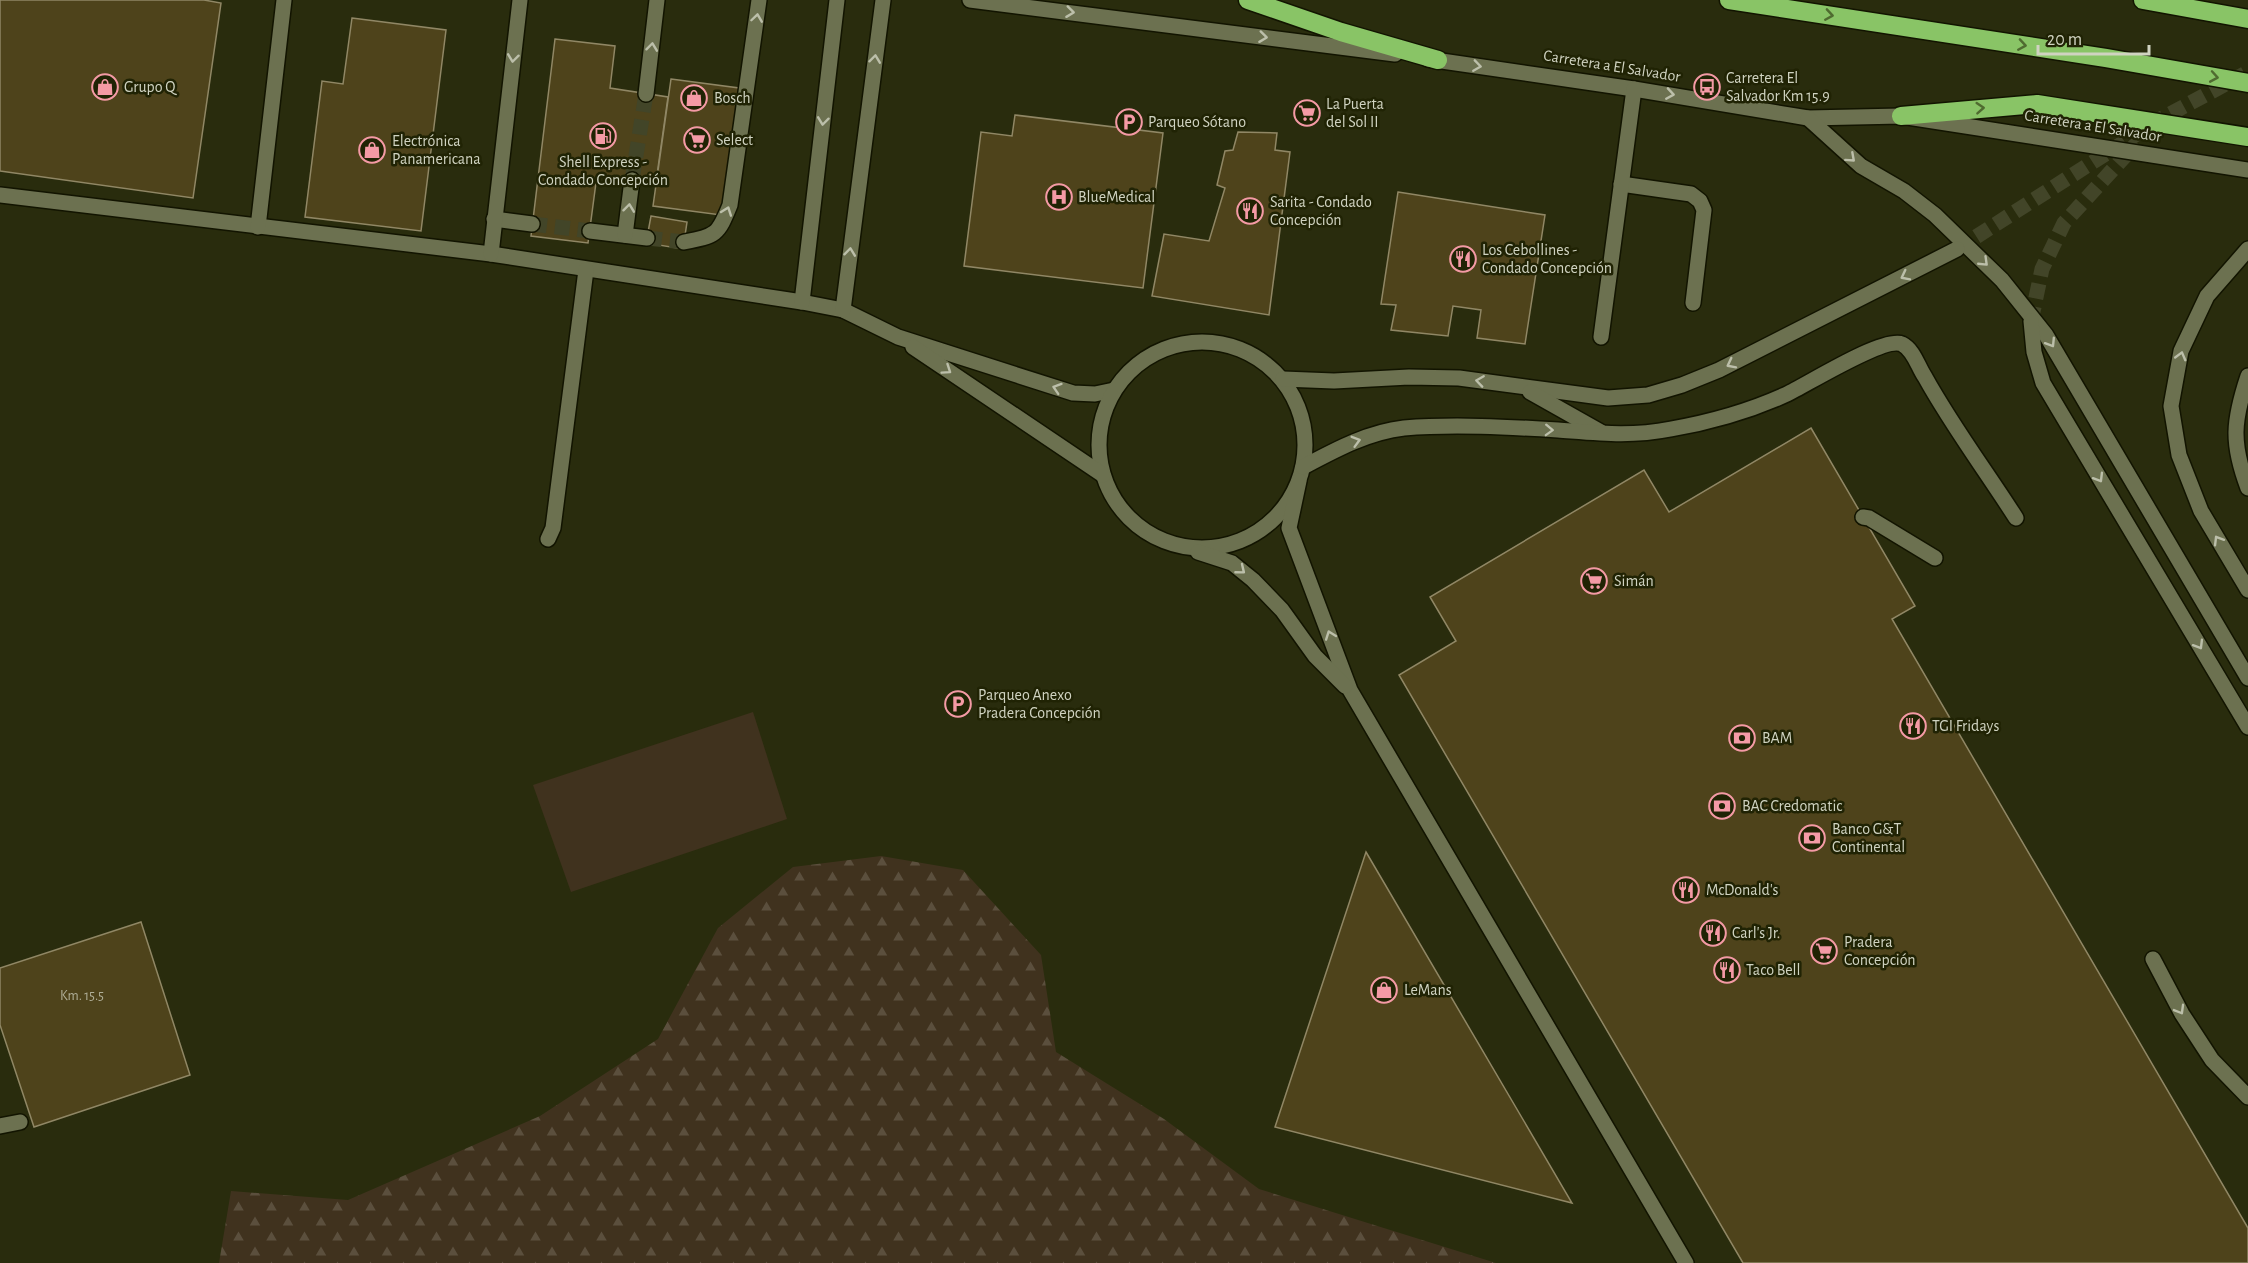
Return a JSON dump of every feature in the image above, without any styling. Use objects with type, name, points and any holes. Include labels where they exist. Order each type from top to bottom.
[{"type":"highway","points":[[1248,0],[1341,32],[1438,60]]},
{"type":"highway","points":[[1730,0],[2094,56],[2248,83]]},
{"type":"highway","points":[[2143,0],[2248,19]]},
{"type":"highway","points":[[1900,116],[2037,104],[2248,137]]},
{"type":"street","points":[[258,227],[284,0]]},
{"type":"street","points":[[491,254],[520,0]]},
{"type":"street","points":[[646,93],[657,0]]},
{"type":"street","points":[[684,242],[709,238],[719,229],[730,205],[759,0]]},
{"type":"street","points":[[802,302],[837,0]]},
{"type":"street","points":[[843,310],[883,0]]},
{"type":"street","name":"Carretera a El Salvador","points":[[970,0],[1438,60],[1808,118],[1900,116],[2248,170]]},
{"type":"street","points":[[1601,337],[1634,89]]},
{"type":"street","points":[[1808,118],[1861,166],[1904,191],[1935,215],[2002,280],[2046,335],[2248,678]]},
{"type":"street","points":[[626,236],[632,180]]},
{"type":"street","points":[[1621,184],[1691,194],[1700,201],[1704,210],[1693,303]]},
{"type":"street","points":[[0,195],[491,254],[843,310],[898,337],[1103,476]]},
{"type":"street","points":[[494,219],[532,224]]},
{"type":"street","points":[[590,231],[647,238]]},
{"type":"street","points":[[1283,379],[1334,381],[1409,377],[1459,378],[1608,398],[1648,395],[1682,385],[1719,370],[1957,249]]},
{"type":"street","points":[[2248,249],[2207,296],[2181,351],[2170,406],[2179,455],[2201,511],[2248,590]]},
{"type":"street","points":[[548,538],[553,528],[586,270]]},
{"type":"street","points":[[2031,321],[2034,352],[2043,382],[2248,727]]},
{"type":"street","points":[[898,337],[1073,393],[1095,394],[1114,390]]},
{"type":"street","points":[[1350,690],[1315,656],[1282,610],[1253,580],[1232,563],[1159,540],[1134,525],[1115,503],[1103,476],[1098,447],[1102,417],[1114,390],[1128,372],[1146,357],[1173,345],[1203,341],[1233,345],[1261,359],[1283,379],[1295,399],[1303,420],[1306,443],[1289,528],[1350,690],[1686,1263]]},
{"type":"street","points":[[1187,548],[1222,547],[1255,535],[1281,512],[1301,474],[1348,443],[1402,429],[1463,427],[1558,430],[1606,435],[1670,430],[1708,422],[1788,394],[1881,346],[1896,343],[1910,350],[1925,379],[2016,518]]},
{"type":"street","points":[[2248,376],[2237,408],[2235,448],[2248,488]]},
{"type":"street","points":[[1521,386],[1606,435]]},
{"type":"street","points":[[1863,517],[1869,518],[1935,558]]},
{"type":"street","points":[[2153,959],[2182,1014],[2212,1060],[2248,1097]]},
{"type":"street","points":[[0,1126],[20,1122]]},
{"type":"green space","points":[[753,712],[787,819],[571,892],[533,785]]},
{"type":"green space","points":[[881,856],[963,870],[1041,955],[1056,1052],[1164,1119],[1259,1189],[1496,1263],[219,1263],[231,1191],[348,1200],[540,1116],[658,1039],[718,928],[793,867]]},
{"type":"building","name":"Grupo Q","points":[[0,0],[204,0],[221,3],[193,198],[0,171]]},
{"type":"building","name":"Electrónica Panamericana","points":[[352,18],[446,30],[421,231],[305,217],[322,81],[343,84]]},
{"type":"building","name":"Shell Express - Condado Concepción","points":[[555,39],[615,46],[610,88],[668,97],[656,182],[597,175],[588,243],[531,236]]},
{"type":"building","name":"Select","points":[[671,79],[739,88],[721,215],[653,206]]},
{"type":"building","points":[[1015,115],[1163,133],[1143,288],[964,266],[981,132],[1012,136]]},
{"type":"building","name":"Sarita - Condado Concepción","points":[[1238,132],[1277,133],[1275,150],[1290,152],[1269,315],[1152,296],[1164,234],[1209,241],[1225,188],[1217,185],[1225,151],[1233,150]]},
{"type":"building","name":"Los Cebollines - Condado Concepción","points":[[1398,192],[1545,215],[1525,344],[1477,338],[1481,310],[1453,306],[1448,336],[1391,330],[1396,305],[1381,304]]},
{"type":"building","points":[[651,216],[687,222],[683,249],[646,243]]},
{"type":"building","name":"Pradera Concepción","points":[[1811,428],[1915,606],[1892,619],[2248,1228],[2248,1263],[1743,1263],[1399,675],[1456,641],[1430,597],[1644,470],[1669,512]]},
{"type":"building","name":"LeMans","points":[[1366,852],[1572,1203],[1275,1127]]},
{"type":"building","points":[[141,922],[190,1075],[34,1127],[0,1025],[0,968]]},
{"type":"tunnel","points":[[1957,249],[2157,121],[2248,72]]},
{"type":"tunnel","points":[[632,180],[646,94]]},
{"type":"tunnel","points":[[2031,321],[2042,269],[2064,223],[2137,143]]},
{"type":"tunnel","points":[[532,224],[590,231]]},
{"type":"tunnel","points":[[647,238],[684,242]]},
{"type":"place","name":"Grupo Q","points":[[105,87]]},
{"type":"place","name":"Carretera El Salvador Km 15.9","points":[[1707,87]]},
{"type":"place","name":"Bosch","points":[[694,98]]},
{"type":"place","name":"La Puerta del Sol II","points":[[1307,113]]},
{"type":"place","name":"Parqueo Sótano","points":[[1129,122]]},
{"type":"place","name":"Shell Express - Condado Concepción","points":[[603,136]]},
{"type":"place","name":"Select","points":[[697,140]]},
{"type":"place","name":"Electrónica Panamericana","points":[[372,150]]},
{"type":"place","name":"BlueMedical","points":[[1059,197]]},
{"type":"place","name":"Sarita - Condado Concepción","points":[[1250,211]]},
{"type":"place","name":"Los Cebollines - Condado Concepción","points":[[1463,259]]},
{"type":"place","name":"Simán","points":[[1594,581]]},
{"type":"place","name":"Parqueo Anexo Pradera Concepción","points":[[958,704]]},
{"type":"place","name":"TGI Fridays","points":[[1913,726]]},
{"type":"place","name":"BAM","points":[[1742,738]]},
{"type":"place","name":"BAC Credomatic","points":[[1722,806]]},
{"type":"place","name":"Banco G&T Continental","points":[[1812,838]]},
{"type":"place","name":"McDonald's","points":[[1686,890]]},
{"type":"place","name":"Carl's Jr.","points":[[1713,933]]},
{"type":"place","name":"Pradera Concepción","points":[[1824,951]]},
{"type":"place","name":"Taco Bell","points":[[1727,970]]},
{"type":"place","name":"LeMans","points":[[1384,990]]}]
